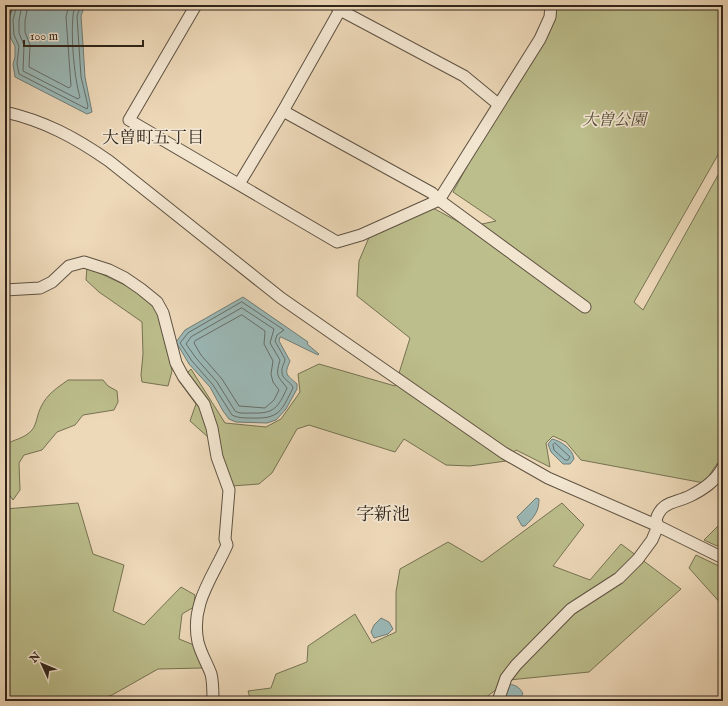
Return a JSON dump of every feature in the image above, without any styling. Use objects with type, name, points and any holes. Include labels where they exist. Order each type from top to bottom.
[{"type":"street","points":[[5,10],[7,5]]},
{"type":"street","points":[[196,5],[129,120],[337,242],[361,235],[439,200],[546,28],[551,5]]},
{"type":"street","points":[[239,184],[283,111],[338,7],[464,76],[498,104]]},
{"type":"street","points":[[283,111],[432,193],[439,200],[585,308]]},
{"type":"street","points":[[5,112],[44,124],[82,142],[109,161],[281,298],[504,453],[548,478],[658,526],[723,558]]},
{"type":"street","points":[[5,290],[40,288],[52,282],[69,266],[84,262],[110,270],[141,288],[157,302],[163,312],[176,363],[183,376],[204,404],[210,419],[217,458],[229,490],[225,539],[227,545],[203,591],[198,608],[198,640],[201,653],[211,674],[213,701]]},
{"type":"street","points":[[498,701],[506,678],[516,665],[571,609],[619,578],[638,559],[652,540],[658,526],[656,520],[661,509],[668,503],[689,497],[713,482],[723,467]]},
{"type":"green space","name":"大曽公園","points":[[555,5],[723,5],[723,146],[634,302],[643,310],[723,166],[723,455],[704,483],[581,460],[566,442],[553,436],[546,443],[550,467],[516,450],[506,461],[470,466],[446,465],[404,439],[395,452],[309,425],[297,429],[272,473],[259,484],[232,486],[218,446],[190,421],[196,404],[179,381],[191,369],[225,423],[266,427],[281,419],[300,392],[298,374],[319,364],[395,386],[410,338],[357,296],[359,261],[370,235],[433,208],[468,227],[496,221],[453,192]]},
{"type":"green space","points":[[87,267],[131,288],[151,304],[160,316],[172,371],[168,386],[142,382],[142,322],[99,292],[86,280]]},
{"type":"green space","points":[[68,380],[103,380],[108,386],[117,391],[118,402],[114,410],[83,415],[75,425],[57,432],[42,450],[24,455],[19,463],[20,490],[13,500],[5,489],[5,445],[26,435],[32,430],[43,402]]},
{"type":"green space","points":[[78,503],[93,554],[124,565],[113,611],[144,625],[181,587],[195,595],[194,607],[182,614],[179,639],[194,645],[202,668],[158,669],[112,695],[94,701],[10,701],[5,694],[5,509]]},
{"type":"green space","points":[[562,503],[584,525],[553,566],[590,580],[621,544],[681,589],[589,672],[509,680],[481,701],[251,701],[248,691],[271,688],[276,674],[307,662],[308,646],[355,614],[372,643],[396,632],[396,592],[400,569],[448,542],[482,562]]},
{"type":"green space","points":[[723,521],[723,540],[717,546],[704,540]]},
{"type":"green space","points":[[696,555],[723,568],[723,606],[689,568]]},
{"type":"water","points":[[14,5],[85,5],[81,16],[85,77],[92,112],[87,114],[15,77],[13,64],[15,57],[15,46],[10,37],[9,19]]},
{"type":"water","points":[[243,297],[308,342],[307,344],[319,354],[318,355],[280,337],[279,341],[290,361],[287,374],[297,384],[297,389],[286,409],[276,420],[267,423],[236,422],[229,419],[210,387],[189,364],[176,342],[185,330]]},
{"type":"water","points":[[552,439],[563,444],[569,449],[574,459],[570,464],[563,464],[551,452],[548,444]]},
{"type":"water","points":[[536,498],[539,499],[537,511],[525,526],[522,526],[517,517]]},
{"type":"water","points":[[381,618],[389,622],[393,629],[388,634],[374,638],[371,632],[374,625]]},
{"type":"water","points":[[509,684],[517,687],[523,694],[517,701],[502,701]]},
{"type":"district","name":"大曽町五丁目","points":[[153,138]]},
{"type":"district","name":"字新池","points":[[383,515]]}]
